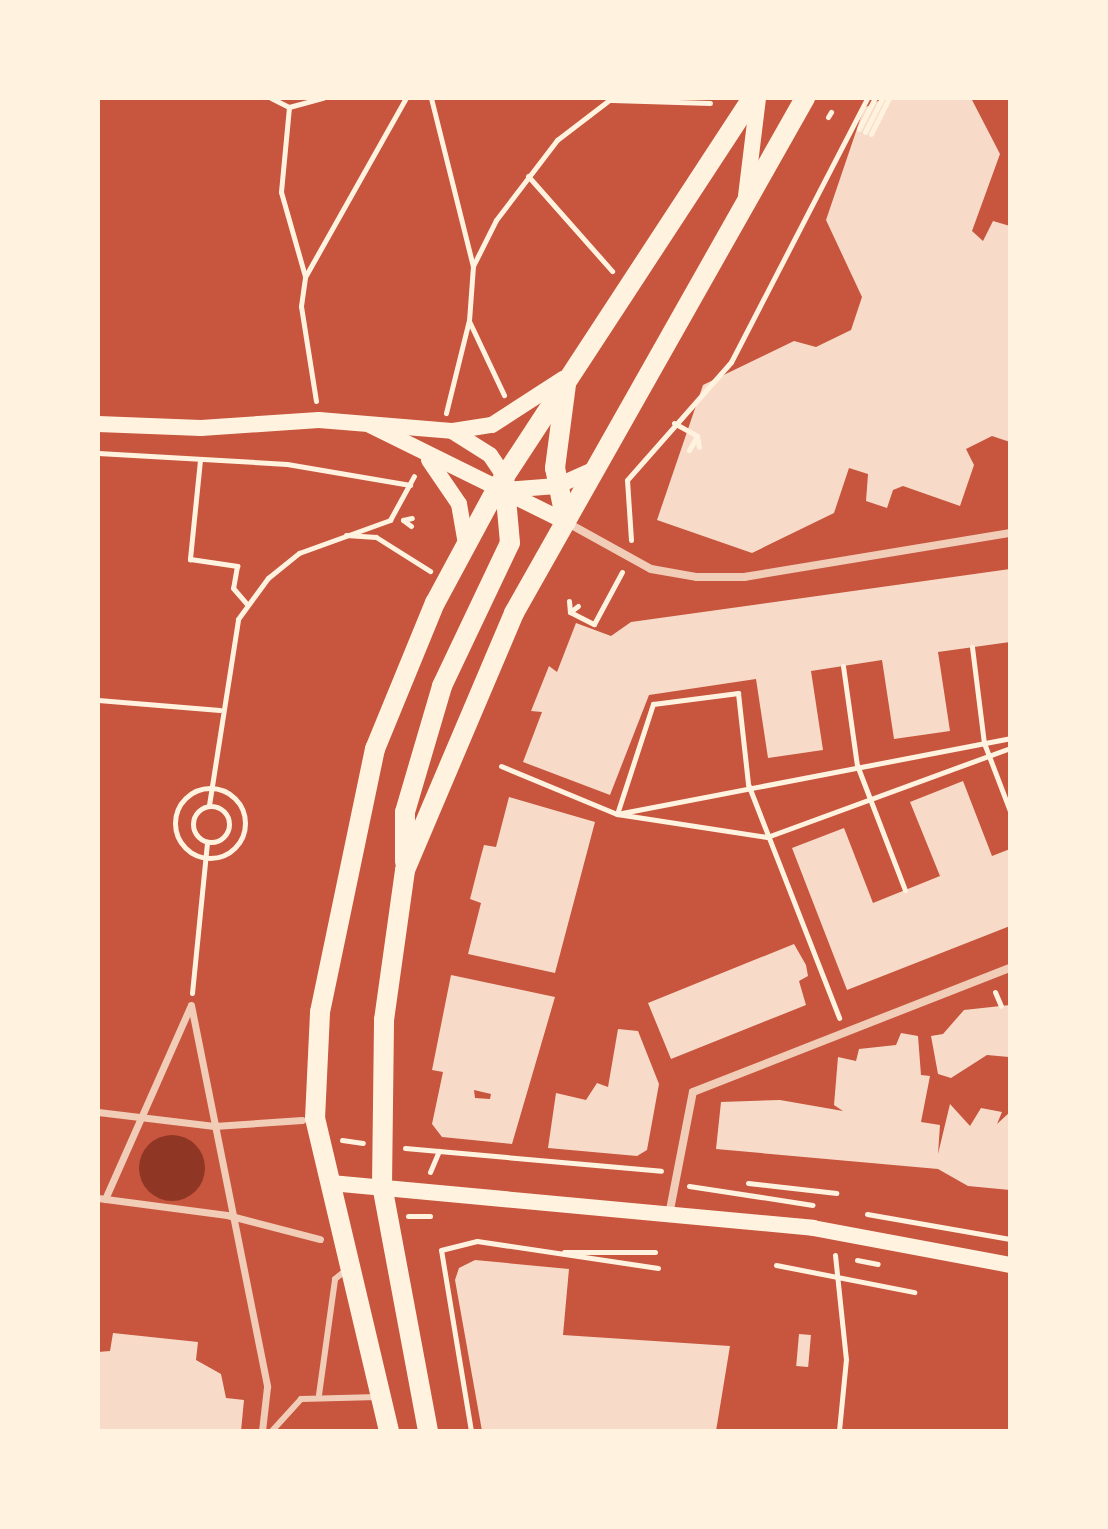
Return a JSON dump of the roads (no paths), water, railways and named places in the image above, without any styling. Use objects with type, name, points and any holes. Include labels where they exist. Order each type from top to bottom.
[{"type":"main road","points":[[389,1431],[352,1254],[315,1119],[314,1071],[340,902],[375,749],[466,544],[504,487],[624,284],[752,98]]},
{"type":"main road","points":[[746,196],[758,98]]},
{"type":"main road","points":[[405,870],[495,650],[566,522],[589,472],[805,98]]},
{"type":"main road","points":[[98,424],[201,428],[319,420],[452,431],[492,425],[568,376]]},
{"type":"main road","points":[[566,522],[557,486],[568,376]]},
{"type":"main road","points":[[365,423],[425,456],[504,487],[566,522]]},
{"type":"main road","points":[[428,1431],[382,1186],[384,1020],[405,870],[405,812],[442,686],[510,543],[504,487],[490,455],[452,431]]},
{"type":"main road","points":[[425,456],[459,504],[466,544]]},
{"type":"main road","points":[[504,487],[557,486],[589,472]]},
{"type":"main road","points":[[331,1183],[813,1228],[1010,1265]]},
{"type":"street","points":[[566,522],[629,557],[697,577],[744,577],[1010,533]]},
{"type":"street","points":[[669,1215],[693,1092],[1010,968]]},
{"type":"street","points":[[102,1199],[144,1117],[191,1005],[227,1215],[267,1387],[262,1431]]},
{"type":"street","points":[[98,1112],[214,1126],[302,1120]]},
{"type":"street","points":[[98,1192],[102,1199]]},
{"type":"street","points":[[102,1199],[227,1215],[320,1239]]},
{"type":"lane","points":[[319,1395],[335,1279],[352,1254]]},
{"type":"lane","points":[[272,1431],[301,1399],[319,1395],[354,1401],[382,1396]]}]
